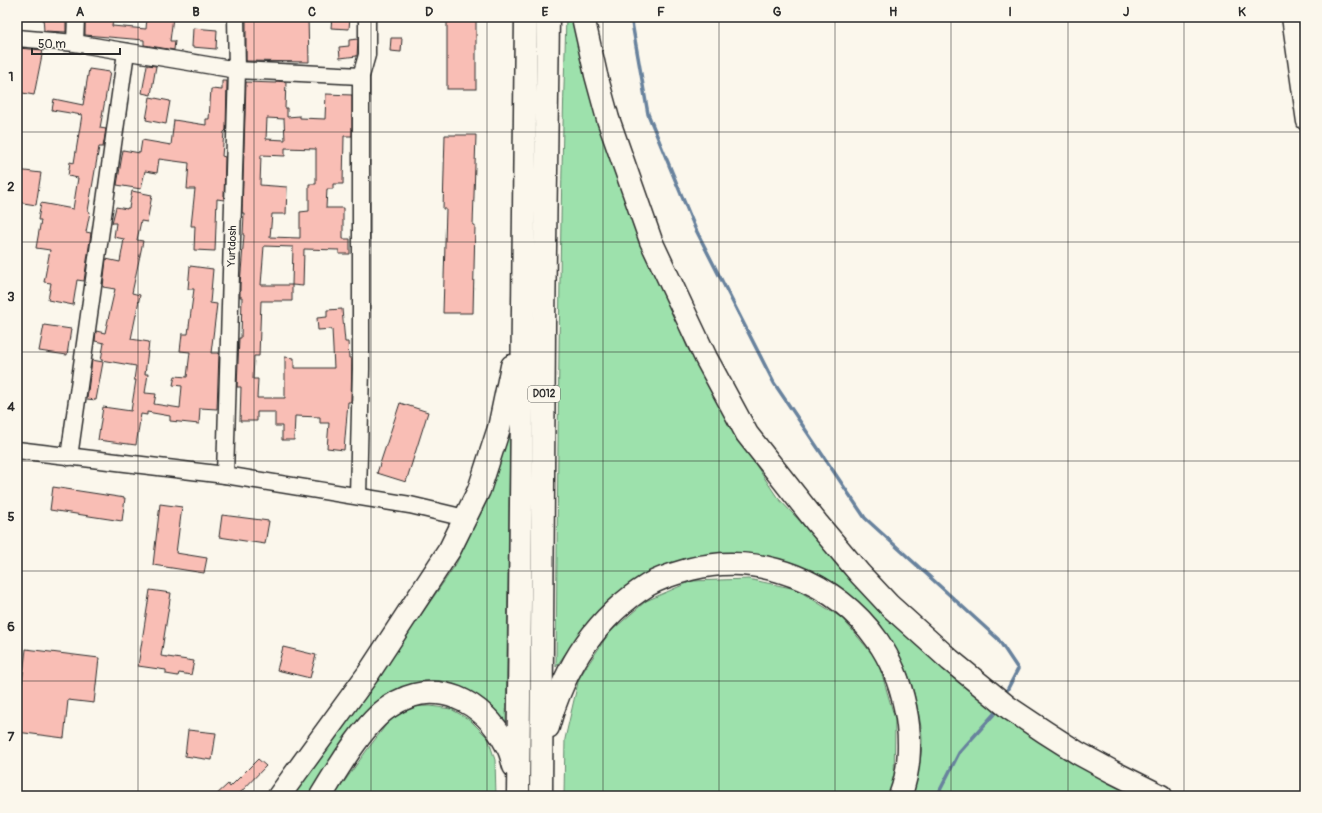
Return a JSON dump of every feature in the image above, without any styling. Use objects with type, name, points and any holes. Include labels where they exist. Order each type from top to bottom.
[{"type":"highway","name":"D012","points":[[518,796],[517,774],[526,17]]},
{"type":"highway","name":"D012","points":[[541,796],[544,324],[548,17]]},
{"type":"highway","points":[[583,17],[608,119],[652,241],[706,358],[747,434],[817,523],[860,574],[889,605],[950,660],[1009,708],[1045,732],[1106,768],[1161,796]]},
{"type":"highway","points":[[278,796],[368,674],[450,549],[479,490],[499,428],[514,351],[523,275]]},
{"type":"highway","points":[[541,772],[546,734],[562,685],[573,662],[588,640],[606,619],[649,584],[674,574],[702,566],[730,564],[780,571],[812,583],[836,598],[858,617],[878,640],[891,664],[901,689],[907,715],[909,741],[908,766],[900,796]]},
{"type":"highway","points":[[321,796],[350,752],[377,717],[388,707],[402,699],[417,694],[432,692],[458,698],[481,712],[508,746],[517,774]]},
{"type":"street","points":[[75,43],[76,17]]},
{"type":"street","name":"Yurtdosh","points":[[225,475],[237,70],[236,17]]},
{"type":"street","points":[[358,496],[361,369],[361,76],[367,55],[367,17]]},
{"type":"street","points":[[1290,17],[1305,122]]},
{"type":"street","points":[[17,38],[75,43],[237,70],[361,76]]},
{"type":"street","points":[[69,457],[126,52]]},
{"type":"street","points":[[17,450],[225,475],[410,504],[465,518]]},
{"type":"green space","points":[[566,17],[571,17],[611,159],[687,347],[742,444],[777,497],[883,609],[1137,796],[912,796],[921,754],[921,725],[915,697],[907,672],[886,634],[878,622],[866,609],[822,577],[796,565],[770,557],[743,553],[716,554],[689,559],[662,567],[635,580],[620,591],[602,608],[556,667],[560,261]]},
{"type":"green space","points":[[510,430],[506,725],[480,699],[467,689],[450,683],[432,681],[410,685],[390,693],[373,709],[313,796],[290,796],[419,618],[456,564],[481,512]]},
{"type":"green space","points":[[748,579],[796,589],[842,618],[878,661],[895,719],[894,784],[888,796],[564,796],[565,739],[579,678],[609,633],[646,601],[692,581]]},
{"type":"green space","points":[[430,706],[451,709],[470,720],[488,738],[495,760],[496,796],[334,796],[389,721],[408,707]]},
{"type":"building","points":[[43,17],[66,17],[66,32],[44,31]]},
{"type":"building","points":[[85,17],[102,17],[102,19],[113,20],[112,26],[146,29],[147,17],[160,19],[160,17],[173,17],[170,41],[175,41],[174,50],[144,45],[144,40],[85,35]]},
{"type":"building","points":[[246,17],[308,17],[309,62],[246,61]]},
{"type":"building","points":[[332,17],[350,17],[349,29],[331,28]]},
{"type":"building","points":[[447,17],[476,17],[476,89],[447,89]]},
{"type":"building","points":[[193,28],[217,30],[216,49],[192,47]]},
{"type":"building","points":[[391,38],[402,38],[401,52],[390,51]]},
{"type":"building","points":[[358,39],[357,56],[340,58],[339,47],[349,46],[349,40]]},
{"type":"building","points":[[17,48],[43,50],[34,95],[17,92]]},
{"type":"building","points":[[147,65],[156,66],[151,95],[142,93]]},
{"type":"building","points":[[89,69],[110,72],[100,128],[106,129],[103,147],[99,147],[88,211],[90,212],[86,232],[91,233],[84,281],[77,280],[73,305],[48,300],[51,283],[44,282],[50,250],[36,248],[41,220],[38,220],[41,203],[73,209],[78,178],[68,176],[70,162],[74,163],[82,115],[52,110],[54,99],[83,105]]},
{"type":"building","points":[[222,81],[227,81],[226,130],[224,132],[222,156],[225,157],[224,200],[217,199],[215,251],[194,250],[195,226],[191,226],[195,189],[187,189],[189,163],[159,159],[157,173],[145,171],[141,189],[117,185],[123,150],[140,153],[142,140],[171,145],[174,120],[206,125],[206,119],[209,119],[211,89],[222,90]]},
{"type":"building","points":[[276,81],[286,82],[285,108],[287,108],[287,117],[300,116],[300,118],[325,119],[326,94],[352,95],[352,136],[344,136],[343,184],[333,184],[333,189],[327,189],[326,208],[343,208],[343,239],[350,239],[350,254],[339,254],[339,250],[304,249],[303,286],[292,285],[292,301],[261,301],[259,356],[254,356],[253,379],[258,379],[257,398],[285,398],[285,357],[294,358],[294,368],[334,368],[332,329],[318,330],[317,318],[327,317],[327,310],[342,309],[345,342],[348,342],[349,358],[352,358],[351,402],[348,402],[344,450],[327,448],[329,423],[320,423],[320,417],[295,416],[294,440],[282,440],[282,426],[275,426],[275,412],[257,412],[257,421],[240,421],[241,387],[237,387],[239,338],[241,338],[242,297],[240,297],[240,284],[244,235],[244,213],[242,213],[246,82],[276,83]],"holes":[[[267,118],[284,119],[285,140],[266,139]],[[285,148],[316,149],[316,184],[309,184],[309,211],[300,212],[300,238],[270,237],[272,214],[286,214],[287,187],[260,185],[261,155],[285,156]],[[264,246],[293,247],[292,285],[261,285]]]},
{"type":"building","points":[[150,97],[170,101],[166,124],[146,120]]},
{"type":"building","points":[[445,135],[476,135],[473,225],[475,225],[473,313],[443,313],[446,209],[443,209]]},
{"type":"building","points":[[17,170],[41,173],[36,205],[17,202]]},
{"type":"building","points":[[132,191],[152,195],[147,222],[141,221],[137,240],[143,241],[132,293],[140,295],[131,339],[149,342],[145,374],[148,374],[145,393],[156,394],[154,404],[180,408],[182,386],[173,385],[175,376],[187,377],[190,352],[180,351],[182,334],[188,334],[194,289],[188,289],[190,266],[213,269],[210,303],[217,304],[211,353],[219,353],[217,409],[200,408],[199,424],[170,421],[170,416],[147,412],[147,415],[141,414],[136,445],[98,440],[103,407],[131,411],[136,380],[134,380],[136,366],[101,360],[104,343],[95,341],[96,331],[105,333],[115,289],[103,287],[106,259],[120,262],[124,239],[114,237],[116,223],[112,223],[116,207],[129,208]]},
{"type":"building","points":[[44,325],[71,329],[67,355],[39,351]]},
{"type":"building","points":[[92,360],[103,362],[96,400],[87,399]]},
{"type":"building","points":[[400,403],[428,412],[406,482],[377,473]]},
{"type":"building","points":[[53,487],[125,498],[122,521],[50,510]]},
{"type":"building","points":[[160,504],[182,507],[176,553],[207,558],[204,573],[153,565]]},
{"type":"building","points":[[222,515],[269,521],[265,544],[219,537]]},
{"type":"building","points":[[150,590],[171,593],[161,656],[194,661],[191,675],[179,673],[178,676],[166,674],[166,670],[138,666]]},
{"type":"building","points":[[283,647],[316,655],[310,678],[277,670]]},
{"type":"building","points":[[26,649],[99,658],[94,703],[68,700],[64,738],[17,732],[17,682],[22,683]]},
{"type":"building","points":[[188,730],[216,733],[212,760],[185,756]]},
{"type":"building","points":[[258,759],[266,766],[238,795],[239,796],[215,796],[228,784],[230,787]]},
{"type":"waterway","points":[[631,17],[648,114],[695,228],[774,383],[865,518],[998,639],[1018,669],[1004,696]]},
{"type":"waterway","points":[[937,796],[959,753],[994,714],[997,708]]}]
